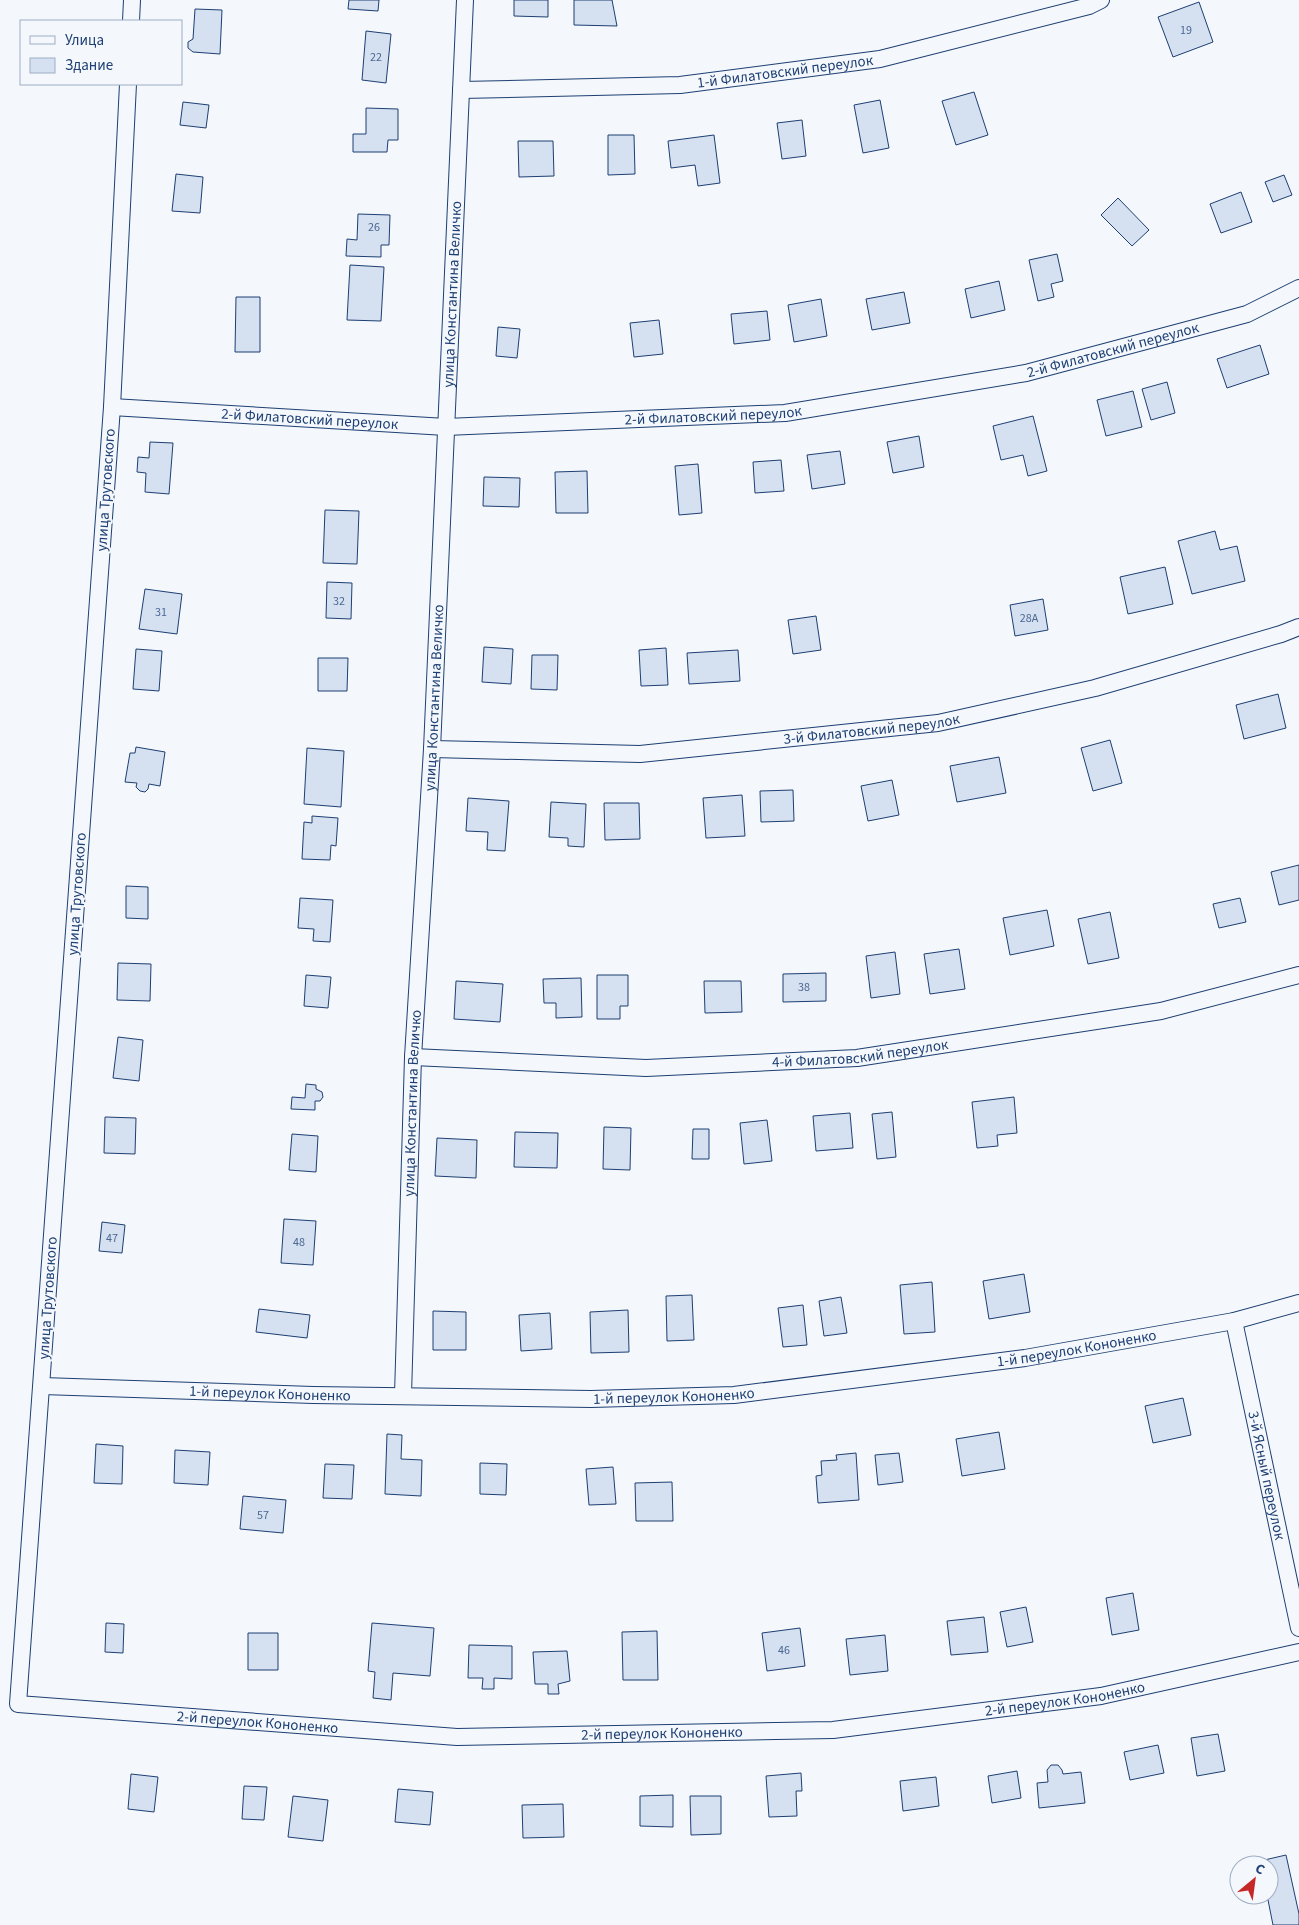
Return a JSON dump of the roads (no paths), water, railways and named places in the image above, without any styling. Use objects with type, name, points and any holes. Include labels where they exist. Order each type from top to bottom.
[{"type":"street","points":[[131,20],[132,0]]},
{"type":"street","name":"улица Константина Величко","points":[[403,1396],[413,1057],[432,749],[465,0]]},
{"type":"street","name":"1-й Филатовский переулок","points":[[461,90],[680,85],[880,59],[1089,6],[1102,0]]},
{"type":"street","name":"улица Трутовского","points":[[18,1704],[112,407],[128,85]]},
{"type":"street","name":"2-й Филатовский переулок","points":[[112,407],[446,427],[785,413],[1026,373],[1247,314],[1299,288]]},
{"type":"street","name":"3-й Филатовский переулок","points":[[432,749],[640,754],[938,724],[1094,688],[1281,634],[1299,627]]},
{"type":"street","name":"4-й Филатовский переулок","points":[[413,1057],[646,1068],[857,1058],[1161,1011],[1299,976]]},
{"type":"street","name":"1-й переулок Кононенко","points":[[42,1386],[303,1395],[591,1399],[734,1395],[1026,1358],[1234,1321],[1299,1303]]},
{"type":"street","name":"3-й Ясный переулок","points":[[1234,1321],[1299,1628]]},
{"type":"street","name":"2-й переулок Кононенко","points":[[18,1704],[457,1737],[832,1730],[1101,1696],[1299,1652]]}]
